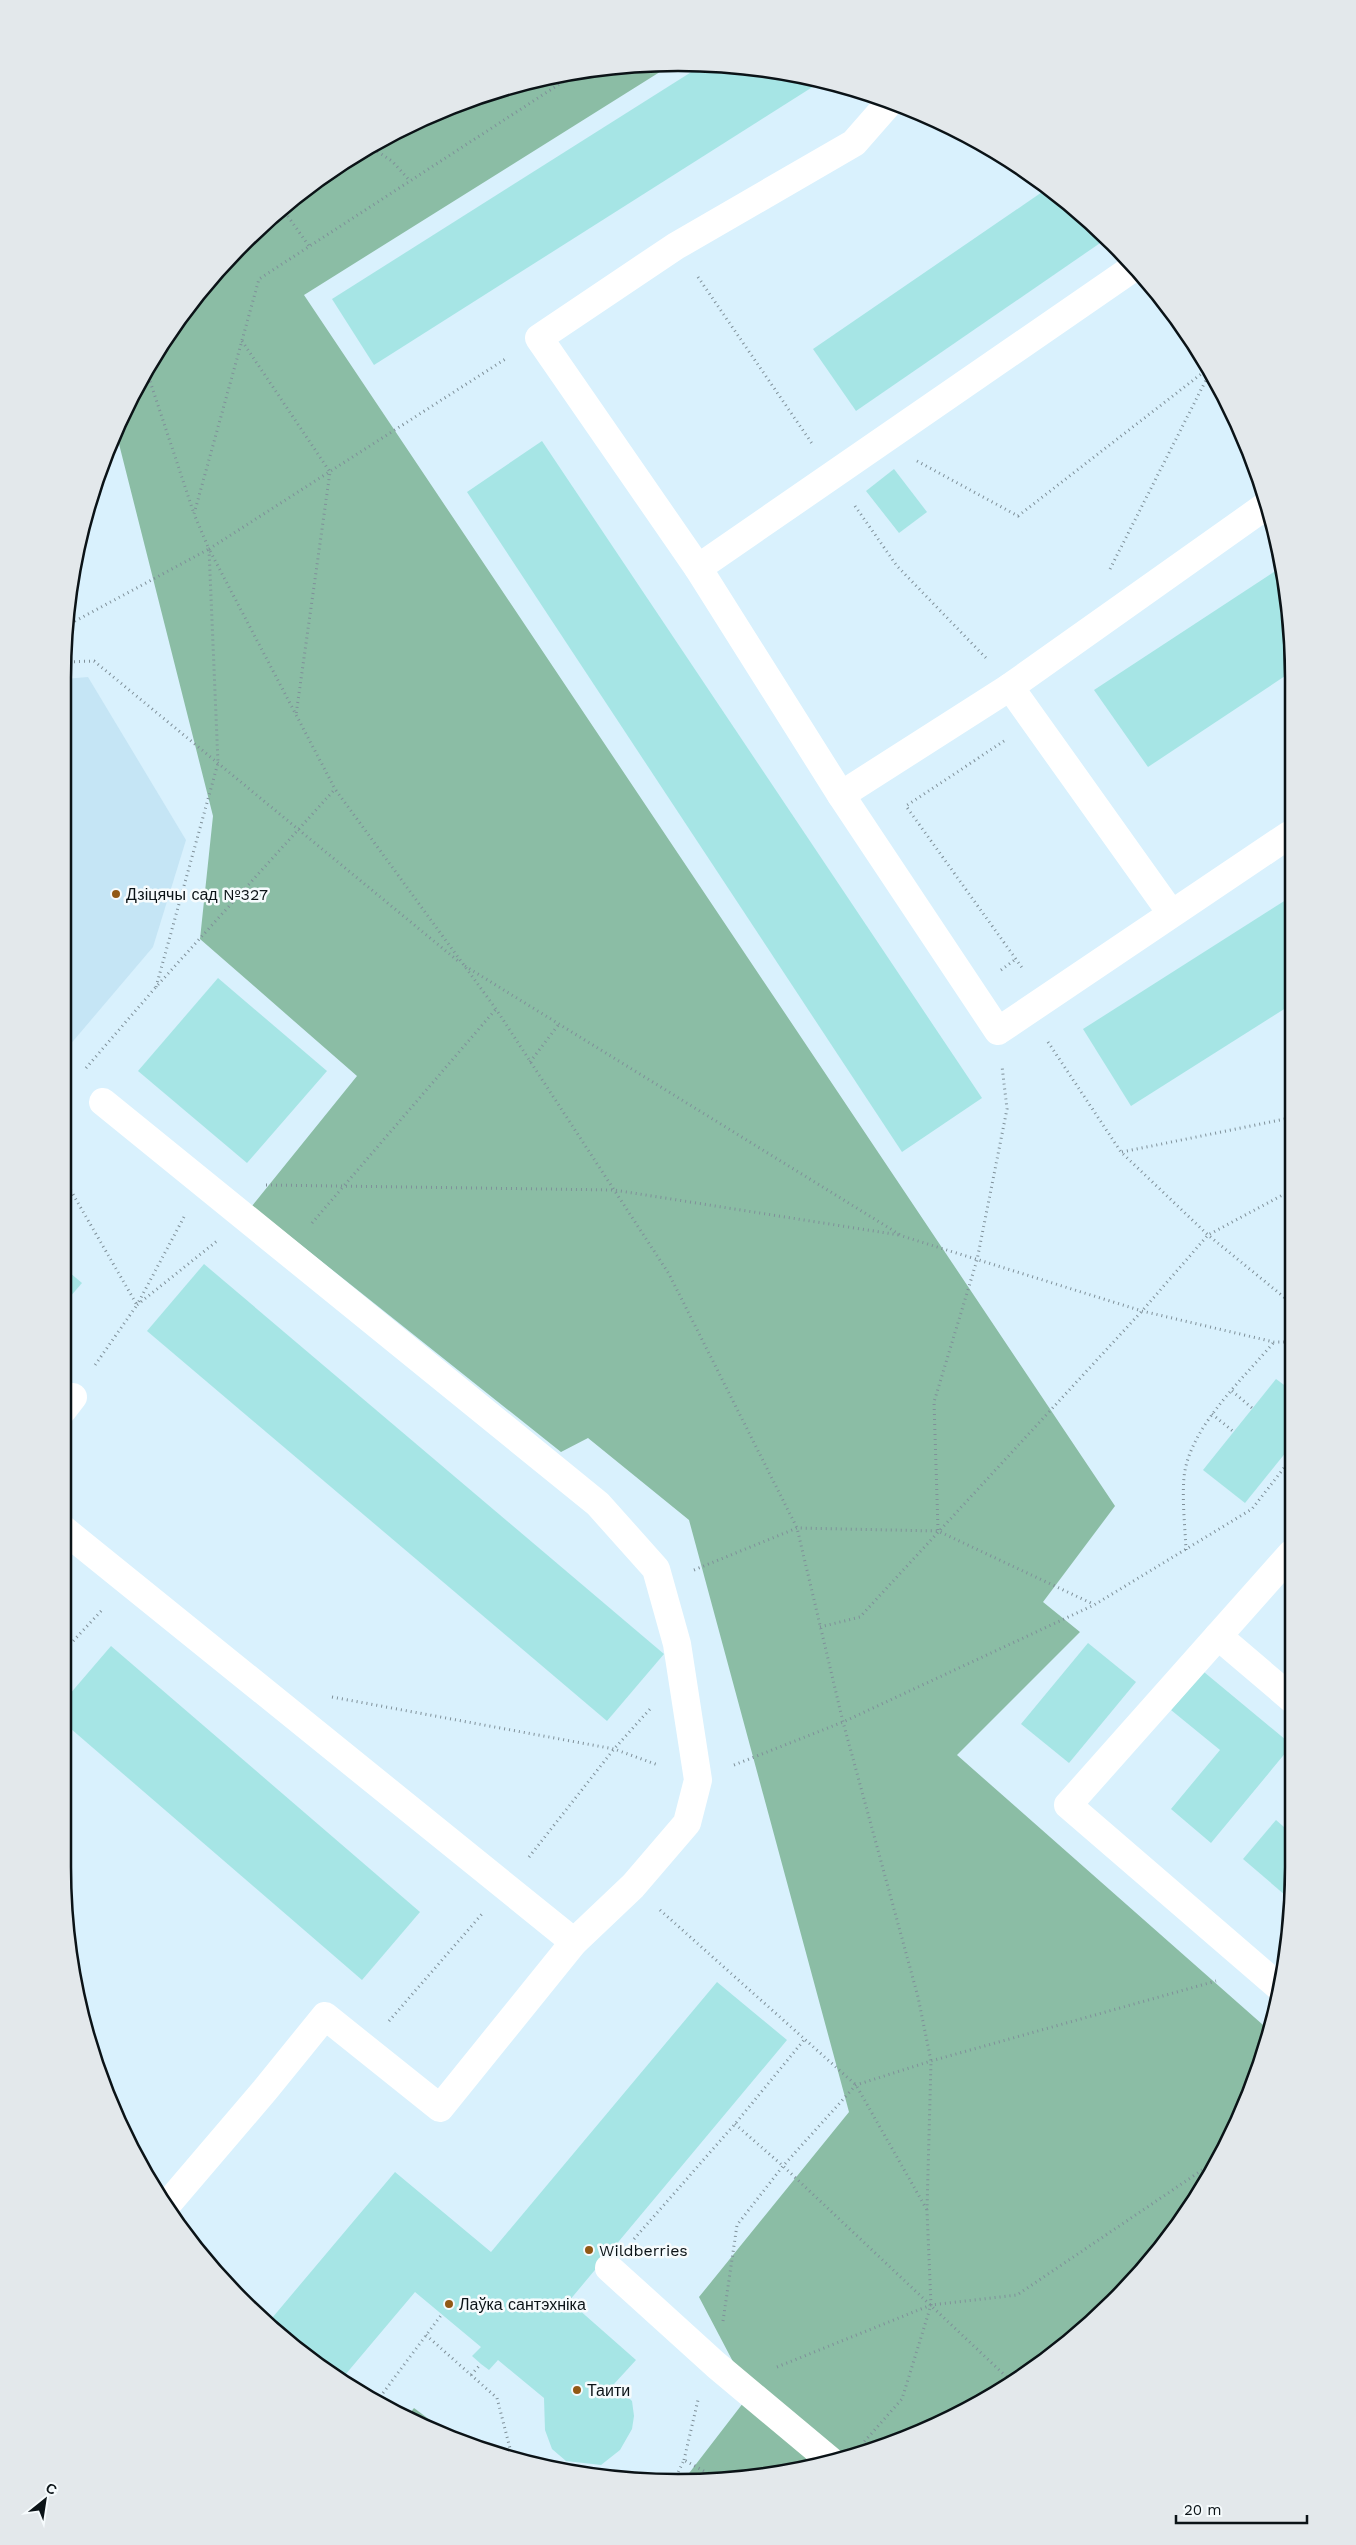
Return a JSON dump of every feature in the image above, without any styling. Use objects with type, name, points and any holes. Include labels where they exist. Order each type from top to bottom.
[{"type":"lane","points":[[885,108],[854,143],[676,246],[539,338],[698,568],[841,794],[998,1031],[1285,838]]},
{"type":"lane","points":[[698,568],[1128,271]]},
{"type":"lane","points":[[841,794],[1010,687],[1261,509]]},
{"type":"lane","points":[[1010,687],[1171,913]]},
{"type":"lane","points":[[103,1102],[244,1219],[598,1504],[656,1569],[677,1644],[698,1780],[687,1823],[633,1886],[574,1942],[440,2108],[325,2016],[265,2090],[171,2199]]},
{"type":"lane","points":[[71,1535],[574,1942]]},
{"type":"lane","points":[[1274,1982],[1068,1805],[1285,1561]]},
{"type":"lane","points":[[1218,1636],[1285,1692]]},
{"type":"lane","points":[[609,2268],[716,2365],[824,2455]]},
{"type":"path","points":[[194,514],[258,278],[561,83]]},
{"type":"path","points":[[378,152],[392,161],[410,181]]},
{"type":"path","points":[[287,215],[309,246]]},
{"type":"path","points":[[676,246],[897,566],[986,658],[994,653]]},
{"type":"path","points":[[74,622],[209,550],[539,338]]},
{"type":"path","points":[[242,340],[330,472],[296,715]]},
{"type":"path","points":[[882,441],[1018,516],[1202,373]]},
{"type":"path","points":[[1106,577],[1206,380]]},
{"type":"path","points":[[150,381],[194,514],[209,550],[335,789],[496,1009],[669,1274],[797,1528],[843,1722],[918,1997],[931,2061],[927,2210],[931,2305],[902,2399],[861,2445]]},
{"type":"path","points":[[156,987],[218,763],[209,550]]},
{"type":"path","points":[[72,662],[94,661],[463,965],[902,1236]]},
{"type":"path","points":[[1034,721],[906,806],[1016,959],[1034,1005],[1121,1152],[1208,1235],[1285,1298]]},
{"type":"path","points":[[81,1073],[335,789]]},
{"type":"path","points":[[287,1252],[345,1187],[496,1009]]},
{"type":"path","points":[[530,1062],[559,1024]]},
{"type":"path","points":[[938,1531],[934,1402],[977,1260],[1007,1109],[998,1031]]},
{"type":"path","points":[[1121,1152],[1285,1119]]},
{"type":"path","points":[[71,1400],[137,1305],[202,1184]]},
{"type":"path","points":[[259,1185],[614,1190],[902,1236],[1142,1312],[1274,1342],[1285,1342]]},
{"type":"path","points":[[71,1191],[137,1305]]},
{"type":"path","points":[[820,1627],[860,1618],[938,1531],[1142,1312],[1208,1235],[1285,1194]]},
{"type":"path","points":[[137,1305],[244,1219]]},
{"type":"path","points":[[1186,1550],[1184,1476],[1194,1441],[1212,1414],[1274,1342]]},
{"type":"path","points":[[1232,1391],[1252,1408]]},
{"type":"path","points":[[1212,1414],[1234,1432]]},
{"type":"path","points":[[330,1696],[614,1749],[698,1780],[843,1722],[1094,1605],[1252,1509],[1285,1467]]},
{"type":"path","points":[[660,1584],[797,1528],[938,1531],[1094,1605]]},
{"type":"path","points":[[633,1886],[856,2085],[927,2210]]},
{"type":"path","points":[[677,2474],[684,2460],[697,2403],[716,2365],[736,2225],[783,2166],[856,2085],[931,2061],[1259,1969]]},
{"type":"path","points":[[609,2268],[735,2124],[804,2040]]},
{"type":"path","points":[[735,2124],[783,2166],[1007,2376]]},
{"type":"path","points":[[697,2403],[803,2355],[931,2305],[1017,2295],[1203,2169]]},
{"type":"path","points":[[381,2395],[442,2314]]},
{"type":"path","points":[[426,2335],[497,2398],[510,2450]]},
{"type":"path","points":[[471,2375],[481,2364]]},
{"type":"path","points":[[684,2460],[708,2473]]},
{"type":"shaded area","name":"Дзіцячы сад №327","points":[[88,677],[186,840],[153,947],[71,1044],[71,678]]},
{"type":"green space","points":[[660,72],[304,295],[1115,1506],[1043,1602],[1080,1632],[957,1755],[1264,2025],[1253,2062],[1239,2099],[1222,2135],[1182,2204],[1134,2267],[1078,2323],[1015,2371],[946,2411],[910,2428],[873,2442],[796,2462],[757,2469],[689,2473],[750,2394],[699,2297],[849,2112],[689,1520],[588,1438],[561,1452],[252,1206],[357,1076],[200,939],[213,816],[119,443],[153,375],[197,309],[249,249],[309,197],[375,153],[446,117],[483,103],[521,92],[599,76]]},
{"type":"green space","points":[[414,2408],[432,2421],[411,2412]]},
{"type":"building","points":[[692,72],[757,76],[813,87],[374,365],[332,299]]},
{"type":"building","points":[[1041,193],[1100,243],[856,411],[813,349]]},
{"type":"building","points":[[542,441],[982,1098],[902,1152],[467,492]]},
{"type":"building","points":[[894,469],[927,512],[899,533],[866,491]]},
{"type":"building","points":[[1275,571],[1280,599],[1285,676],[1148,767],[1094,690]]},
{"type":"building","points":[[1285,901],[1285,1009],[1131,1106],[1083,1029]]},
{"type":"building","points":[[218,978],[327,1071],[247,1163],[138,1071]]},
{"type":"building","points":[[204,1264],[664,1654],[607,1721],[147,1331]]},
{"type":"building","points":[[71,1274],[82,1283],[71,1296]]},
{"type":"building","points":[[1276,1379],[1285,1386],[1285,1453],[1245,1503],[1203,1470]]},
{"type":"building","points":[[1088,1643],[1136,1682],[1069,1763],[1021,1724]]},
{"type":"building","points":[[111,1646],[420,1912],[362,1980],[71,1729],[71,1693]]},
{"type":"building","points":[[1204,1672],[1285,1739],[1285,1753],[1211,1843],[1171,1809],[1220,1750],[1171,1710]]},
{"type":"building","points":[[1276,1820],[1285,1828],[1284,1894],[1243,1859]]},
{"type":"building","points":[[717,1982],[787,2040],[569,2301],[636,2360],[614,2384],[632,2401],[634,2416],[632,2429],[620,2450],[601,2465],[566,2461],[552,2449],[545,2430],[544,2398],[498,2360],[489,2370],[481,2364],[472,2356],[481,2347],[415,2292],[346,2374],[309,2348],[272,2318],[395,2172],[491,2252]]},
{"type":"place","name":"Дзіцячы сад №327","points":[[116,894]]},
{"type":"place","name":"Wildberries","points":[[589,2250]]},
{"type":"place","name":"Лаўка сантэхніка","points":[[449,2304]]},
{"type":"place","name":"Таити","points":[[577,2390]]}]
